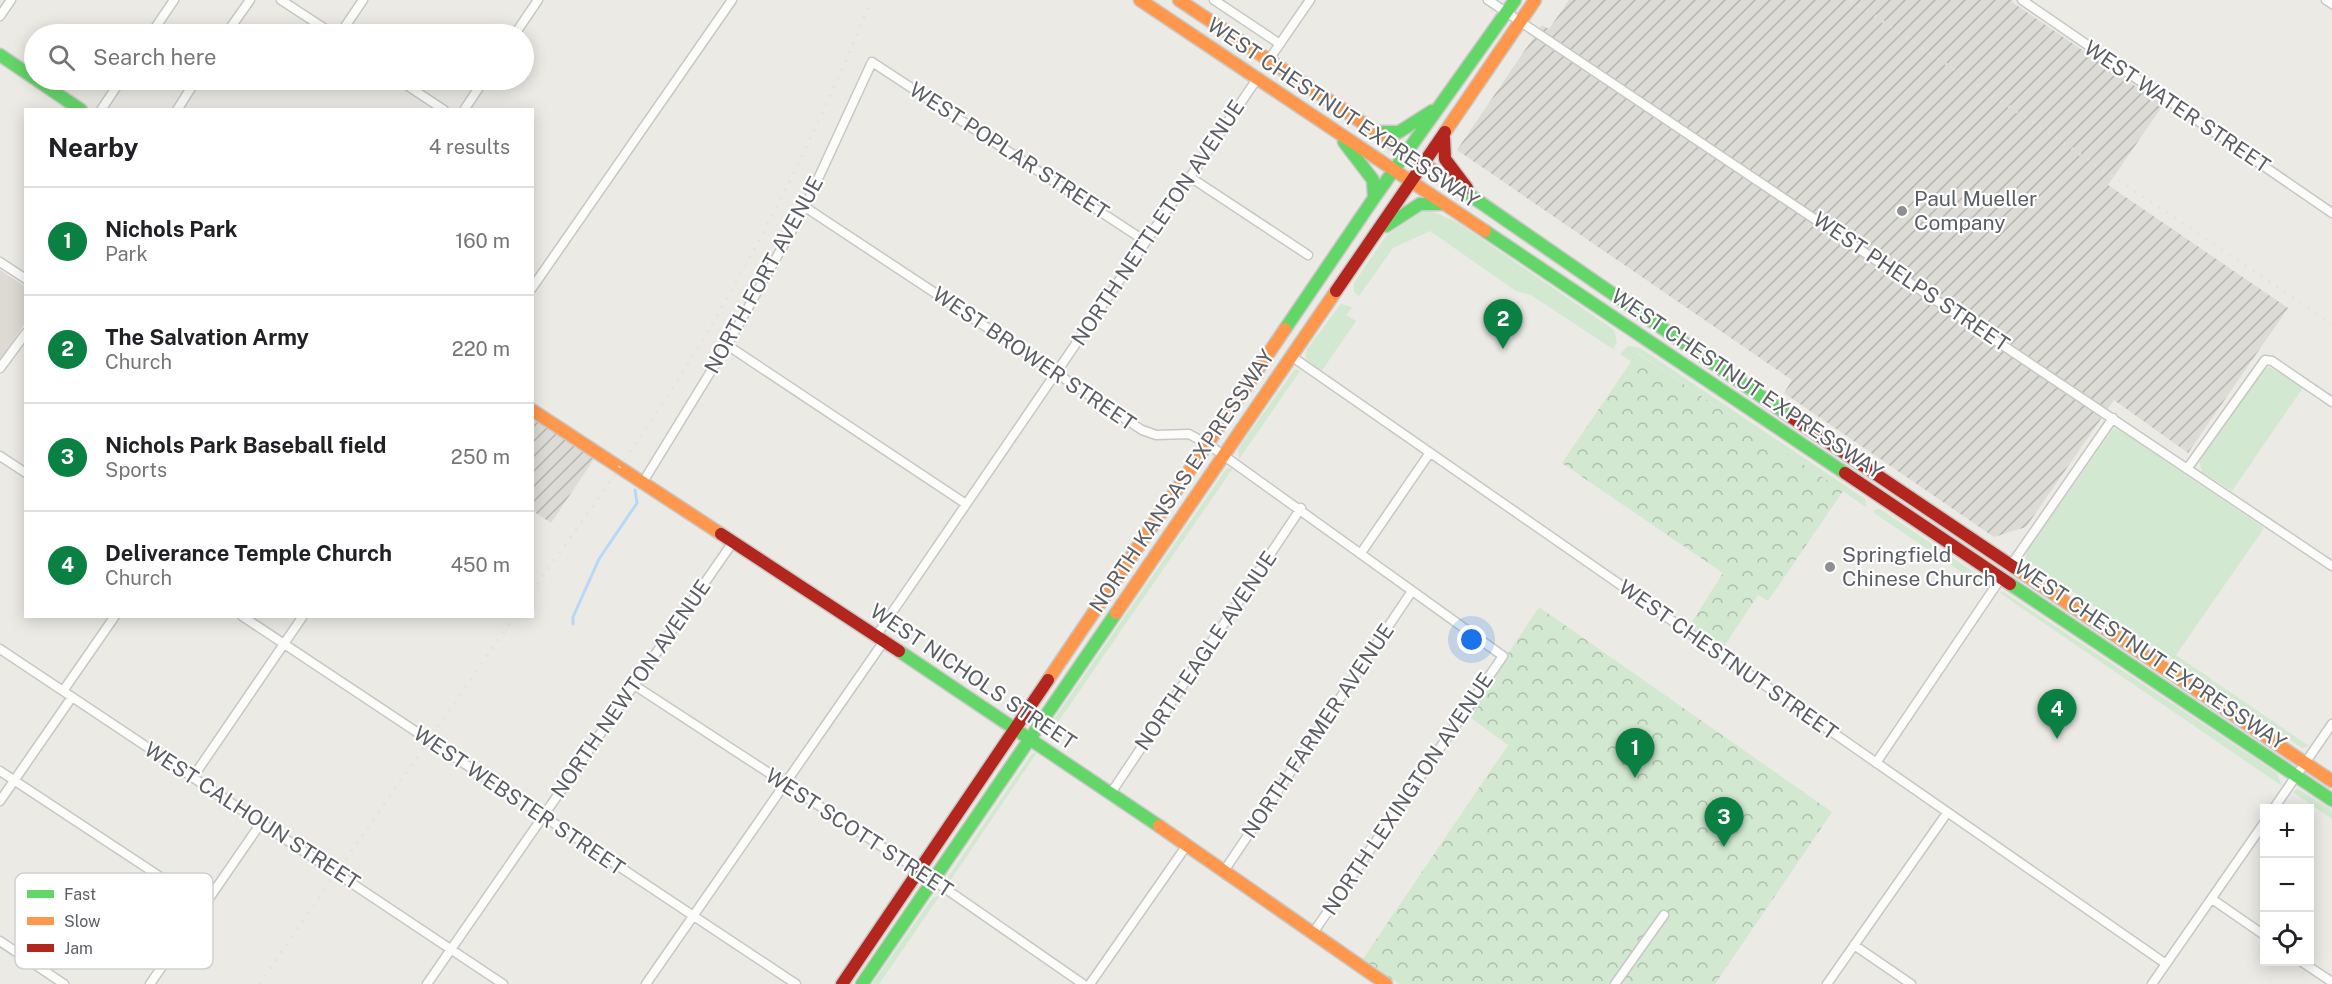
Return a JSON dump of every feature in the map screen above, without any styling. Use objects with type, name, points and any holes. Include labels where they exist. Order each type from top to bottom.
[{"type":"main road","name":"WEST CHESTNUT EXPRESSWAY","points":[[1140,0],[2332,800]]},
{"type":"main road","name":"WEST CHESTNUT EXPRESSWAY","points":[[1179,0],[1406,154],[1543,243],[1683,344],[2332,781]]},
{"type":"main road","name":"NORTH KANSAS EXPRESSWAY","points":[[842,984],[1209,445],[1374,198],[1515,0]]},
{"type":"main road","name":"NORTH KANSAS EXPRESSWAY","points":[[862,984],[1535,0]]},
{"type":"main road","points":[[0,55],[24,71]]},
{"type":"main road","points":[[52,90],[78,108]]},
{"type":"main road","points":[[1366,127],[1387,134],[1399,131],[1430,113],[1448,95]]},
{"type":"main road","points":[[1333,129],[1371,176],[1374,198]]},
{"type":"main road","points":[[1444,136],[1442,147],[1446,160],[1473,198]]},
{"type":"main road","points":[[1373,237],[1415,206],[1439,202],[1445,205]]},
{"type":"main road","name":"WEST NICHOLS STREET","points":[[534,411],[1030,737],[1386,984]]},
{"type":"street","points":[[0,16],[11,0]]},
{"type":"street","points":[[158,24],[174,0]]},
{"type":"street","points":[[233,24],[250,0]]},
{"type":"street","points":[[281,0],[318,24]]},
{"type":"street","points":[[347,24],[363,0]]},
{"type":"street","points":[[521,24],[538,0]]},
{"type":"street","points":[[1214,0],[1280,44]]},
{"type":"street","points":[[1268,61],[1310,0]]},
{"type":"street","name":"WEST PHELPS STREET","points":[[1488,0],[2332,566]]},
{"type":"street","points":[[2326,0],[2332,4]]},
{"type":"street","points":[[534,285],[730,1]]},
{"type":"street","name":"WEST WATER STREET","points":[[2025,1],[2332,213]]},
{"type":"street","name":"NORTH FORT AVENUE","points":[[643,482],[727,345],[805,207],[872,62]]},
{"type":"street","name":"WEST POPLAR STREET","points":[[872,62],[1145,241]]},
{"type":"street","name":"NORTH NETTLETON AVENUE","points":[[646,984],[880,638],[966,504],[1257,79]]},
{"type":"street","points":[[102,108],[114,90]]},
{"type":"street","points":[[178,108],[190,90]]},
{"type":"street","points":[[414,90],[441,108]]},
{"type":"street","points":[[465,108],[477,90]]},
{"type":"street","points":[[1190,177],[1308,255]]},
{"type":"street","name":"WEST BROWER STREET","points":[[805,207],[1146,432],[1156,435],[1184,432],[1223,454],[1503,656]]},
{"type":"street","points":[[0,262],[24,278]]},
{"type":"street","points":[[0,368],[24,336]]},
{"type":"street","points":[[727,345],[966,504]]},
{"type":"street","name":"WEST CHESTNUT STREET","points":[[1291,356],[2166,964]]},
{"type":"street","points":[[2187,469],[2265,360],[2272,362],[2332,402]]},
{"type":"street","points":[[2011,565],[2113,418]]},
{"type":"street","points":[[1361,553],[1429,454]]},
{"type":"street","points":[[0,456],[24,472]]},
{"type":"street","name":"NORTH EAGLE AVENUE","points":[[1111,793],[1300,508]]},
{"type":"street","name":"NORTH NEWTON AVENUE","points":[[427,984],[733,542]]},
{"type":"street","points":[[1876,763],[2001,578]]},
{"type":"street","name":"NORTH FARMER AVENUE","points":[[1224,871],[1412,591]]},
{"type":"street","points":[[63,691],[114,618]]},
{"type":"street","name":"WEST WEBSTER STREET","points":[[245,618],[542,818],[796,984]]},
{"type":"street","points":[[193,777],[302,618]]},
{"type":"street","name":"WEST CALHOUN STREET","points":[[0,649],[503,984]]},
{"type":"street","name":"NORTH LEXINGTON AVENUE","points":[[1313,933],[1503,656]]},
{"type":"street","name":"WEST SCOTT STREET","points":[[634,686],[933,880],[1083,984]]},
{"type":"street","points":[[0,801],[72,697]]},
{"type":"street","points":[[2277,804],[2332,724]]},
{"type":"street","points":[[0,771],[154,873]]},
{"type":"street","points":[[1827,984],[1947,813]]},
{"type":"street","points":[[213,890],[261,823]]},
{"type":"street","points":[[2152,984],[2260,830]]},
{"type":"street","points":[[1090,984],[1187,845]]},
{"type":"street","points":[[2212,899],[2260,932]]},
{"type":"street","points":[[1615,984],[1664,915]]},
{"type":"street","points":[[0,941],[15,951]]},
{"type":"street","points":[[1854,945],[1911,984]]},
{"type":"street","points":[[2308,966],[2332,982]]},
{"type":"street","points":[[42,969],[64,984]]},
{"type":"street","points":[[150,984],[160,969]]},
{"type":"shaded area","points":[[1569,0],[2013,0],[2012,2],[2163,105],[2108,185],[2288,308],[2188,453],[2114,400],[2026,527],[1994,537],[1784,393],[1792,380],[1457,150],[1542,25],[1549,29]]},
{"type":"shaded area","points":[[0,270],[24,286],[24,324],[0,360]]},
{"type":"shaded area","points":[[537,417],[596,456],[551,523],[534,512],[534,421]]},
{"type":"green space","points":[[1426,209],[1457,222],[1614,330],[1617,342],[1613,349],[1531,295],[1516,291],[1430,231],[1393,248],[1359,296],[1354,292],[1354,283],[1386,236]]},
{"type":"green space","points":[[1341,304],[1352,307],[1346,315],[1356,321],[1321,372],[1307,360],[1307,349]]},
{"type":"green space","points":[[1628,346],[1640,348],[1865,499],[1866,507],[1638,353],[1632,362],[1620,354]]},
{"type":"green space","points":[[1637,353],[1843,491],[1768,601],[1758,595],[1723,648],[1690,625],[1723,573],[1562,463]]},
{"type":"green space","points":[[2269,367],[2304,386],[2232,491],[2202,472],[2199,460],[2259,372]]},
{"type":"green space","points":[[1295,369],[1300,371],[1239,459],[1238,449]]},
{"type":"green space","points":[[2113,429],[2118,429],[2264,528],[2176,655],[2309,746],[2302,748],[2025,559],[2027,551]]},
{"type":"green space","points":[[1227,468],[1233,468],[1047,738],[1048,728]]},
{"type":"green space","points":[[1880,509],[1987,581],[1988,590],[1873,512]]},
{"type":"green space","points":[[2002,591],[2277,773],[2282,786],[2000,593]]},
{"type":"green space","points":[[1539,607],[1832,812],[1715,984],[1399,984],[1363,959],[1508,745],[1467,715]]},
{"type":"green space","points":[[1038,751],[948,884],[948,877],[1031,755]]},
{"type":"green space","points":[[2298,789],[2332,810],[2332,819],[2314,807],[2314,804],[2310,804],[2293,792]]},
{"type":"green space","points":[[941,894],[879,984],[872,984],[932,899]]},
{"type":"waterway","points":[[573,624],[573,617],[599,559],[637,503],[635,490]]},
{"type":"railway","points":[[534,589],[655,415],[728,296],[805,150],[871,0]]},
{"type":"railway","points":[[1851,0],[2332,324]]},
{"type":"railway","points":[[259,984],[514,618]]},
{"type":"traffic: fast","points":[[1285,329],[1374,198],[1515,0]]},
{"type":"traffic: fast","points":[[0,55],[24,71]]},
{"type":"traffic: fast","points":[[52,90],[78,108]]},
{"type":"traffic: fast","points":[[1377,132],[1399,132],[1432,111]]},
{"type":"traffic: fast","points":[[1344,142],[1373,180],[1374,198]]},
{"type":"traffic: fast","points":[[1445,178],[1791,417]]},
{"type":"traffic: fast","points":[[1386,226],[1420,204],[1444,204]]},
{"type":"traffic: fast","points":[[1485,231],[1845,473]]},
{"type":"traffic: fast","points":[[2010,584],[2332,800]]},
{"type":"traffic: fast","points":[[862,984],[1116,613]]},
{"type":"traffic: fast","points":[[899,651],[1159,826]]},
{"type":"traffic: slow","points":[[1140,0],[1485,231]]},
{"type":"traffic: slow","points":[[1179,0],[1445,178]]},
{"type":"traffic: slow","points":[[1445,132],[1535,0]]},
{"type":"traffic: slow","points":[[1116,613],[1336,291]]},
{"type":"traffic: slow","points":[[1048,680],[1285,329]]},
{"type":"traffic: slow","points":[[534,411],[721,534]]},
{"type":"traffic: slow","points":[[2015,568],[2332,781]]},
{"type":"traffic: slow","points":[[1159,826],[1386,984]]},
{"type":"traffic: jam","points":[[1336,291],[1445,132]]},
{"type":"traffic: jam","points":[[1444,138],[1445,159],[1467,188]]},
{"type":"traffic: jam","points":[[1791,417],[2015,568]]},
{"type":"traffic: jam","points":[[1845,473],[2010,584]]},
{"type":"traffic: jam","points":[[721,534],[899,651]]},
{"type":"traffic: jam","points":[[842,984],[1048,680]]},
{"type":"place","name":"Paul Mueller Company","points":[[1902,211]]},
{"type":"place","name":"The Salvation Army","points":[[1503,349]]},
{"type":"place","name":"Springfield Chinese Church","points":[[1830,567]]},
{"type":"place","name":"Deliverance Temple Church","points":[[2057,739]]},
{"type":"place","name":"Nichols Park","points":[[1635,778]]},
{"type":"place","name":"Nichols Park Baseball field","points":[[1724,847]]}]
